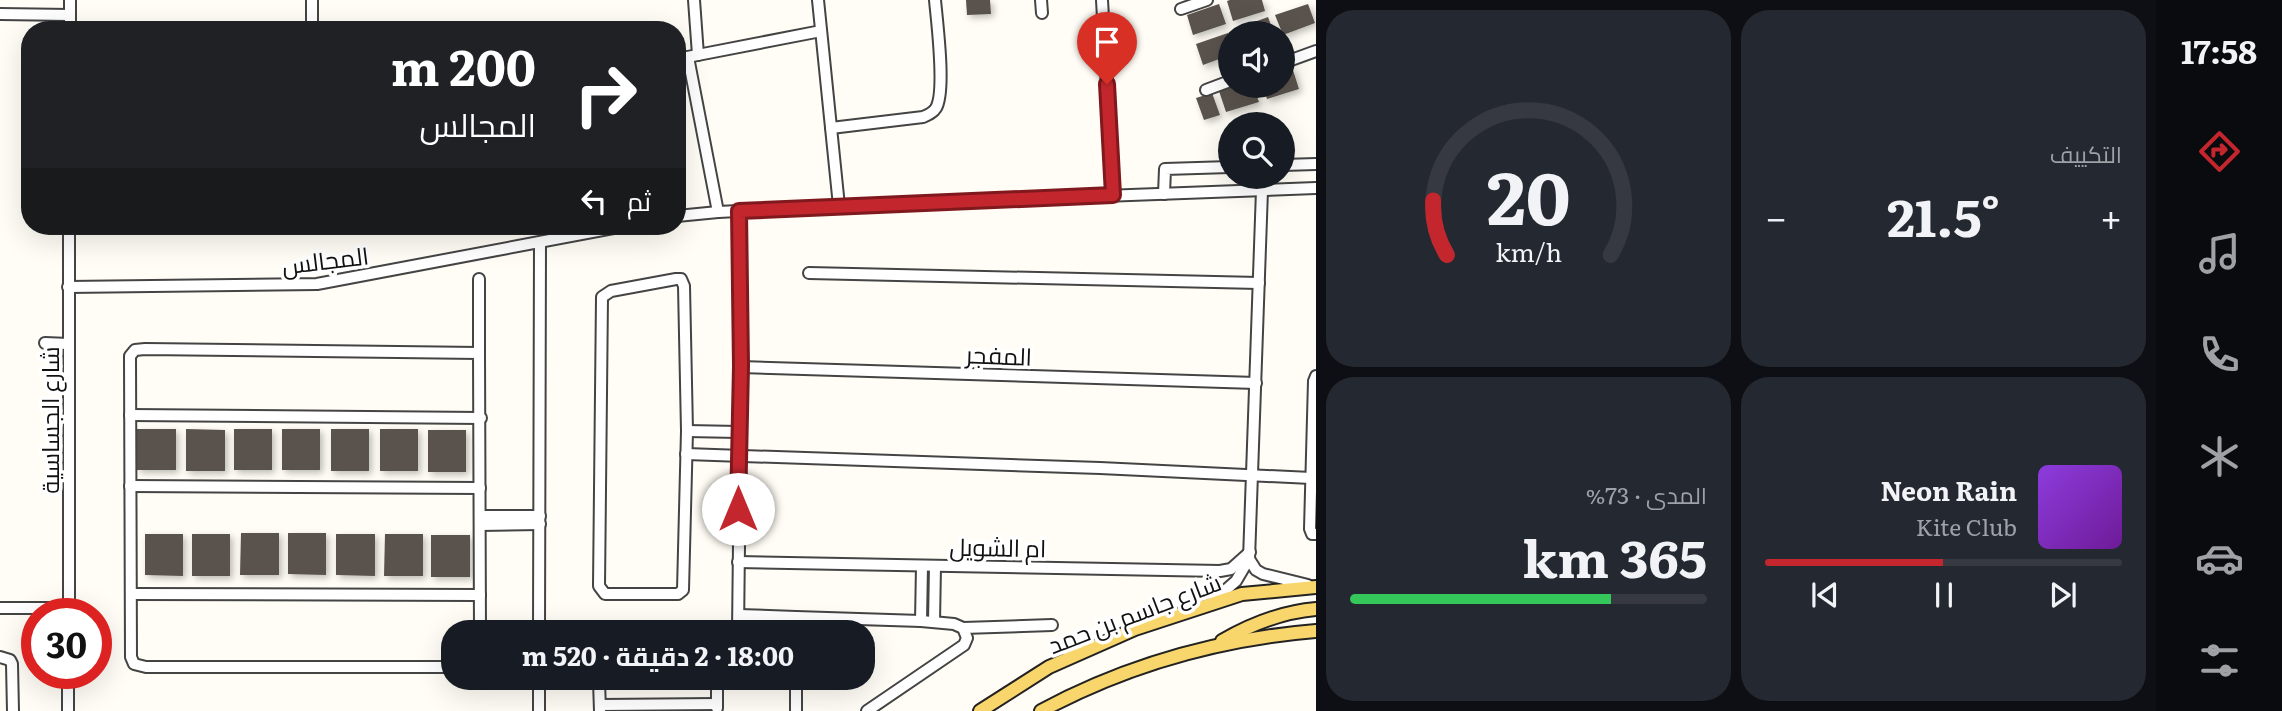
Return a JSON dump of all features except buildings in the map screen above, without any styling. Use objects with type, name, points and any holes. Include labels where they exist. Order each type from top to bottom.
[{"type":"main road","name":"شارع جاسم بن حمد","points":[[979,711],[1049,667],[1135,629],[1242,594],[1270,589],[1315,587]]},
{"type":"main road","points":[[1209,648],[1252,624],[1316,609]]},
{"type":"main road","points":[[1041,711],[1084,688],[1141,666],[1209,648],[1282,634],[1314,632]]},
{"type":"street","points":[[70,0],[71,21]]},
{"type":"street","points":[[312,0],[312,21]]},
{"type":"street","points":[[694,0],[688,57],[718,212]]},
{"type":"street","points":[[818,0],[839,206]]},
{"type":"street","points":[[831,128],[923,117],[936,108],[940,90],[936,0]]},
{"type":"street","points":[[1041,0],[1042,13]]},
{"type":"street","points":[[1102,0],[1113,195]]},
{"type":"street","points":[[1181,9],[1206,0]]},
{"type":"street","points":[[0,14],[71,15]]},
{"type":"street","points":[[688,57],[821,31]]},
{"type":"street","points":[[1295,59],[1316,51]]},
{"type":"street","points":[[1206,90],[1218,86]]},
{"type":"street","points":[[1295,165],[1316,164]]},
{"type":"street","points":[[1164,194],[1165,169],[1218,167]]},
{"type":"street","points":[[686,215],[839,206],[1316,188]]},
{"type":"street","points":[[1212,602],[1236,581],[1249,555],[1262,190]]},
{"type":"street","points":[[739,211],[741,366],[739,620]]},
{"type":"street","name":"شارع الجساسية","points":[[69,235],[69,598]]},
{"type":"street","name":"المجالس","points":[[68,287],[317,284],[580,235]]},
{"type":"street","points":[[539,620],[540,243]]},
{"type":"street","points":[[809,273],[1259,284]]},
{"type":"street","points":[[479,279],[480,620]]},
{"type":"street","points":[[676,279],[683,281],[687,454],[683,590],[678,594],[602,593],[599,586],[601,302],[607,292],[676,279]]},
{"type":"street","points":[[45,343],[69,344]]},
{"type":"street","points":[[441,667],[140,667],[134,664],[131,657],[129,363],[135,350],[479,352]]},
{"type":"street","name":"المفجر","points":[[741,366],[1256,383]]},
{"type":"street","points":[[1316,376],[1310,529],[1312,534],[1316,534]]},
{"type":"street","points":[[130,415],[481,418]]},
{"type":"street","points":[[687,431],[739,432]]},
{"type":"street","points":[[687,454],[1311,478]]},
{"type":"street","points":[[130,486],[480,488]]},
{"type":"street","points":[[480,520],[540,520]]},
{"type":"street","points":[[1249,555],[1256,570],[1263,574],[1315,587]]},
{"type":"street","name":"ام الشويل","points":[[738,562],[1220,571],[1231,569],[1249,555]]},
{"type":"street","points":[[921,621],[922,566]]},
{"type":"street","points":[[934,622],[935,566]]},
{"type":"street","points":[[131,594],[480,596]]},
{"type":"street","points":[[0,608],[21,609]]},
{"type":"street","points":[[739,615],[921,621],[954,624],[963,628],[1052,625]]},
{"type":"street","points":[[867,711],[964,645],[967,638],[963,628]]},
{"type":"street","points":[[0,657],[10,660],[12,664],[13,711]]},
{"type":"street","points":[[68,689],[68,711]]},
{"type":"street","points":[[539,690],[539,711]]},
{"type":"street","points":[[599,690],[600,708],[717,707]]},
{"type":"street","points":[[796,690],[796,711]]},
{"type":"route","points":[[738,509],[741,366],[739,211],[1113,195],[1107,84]]}]
